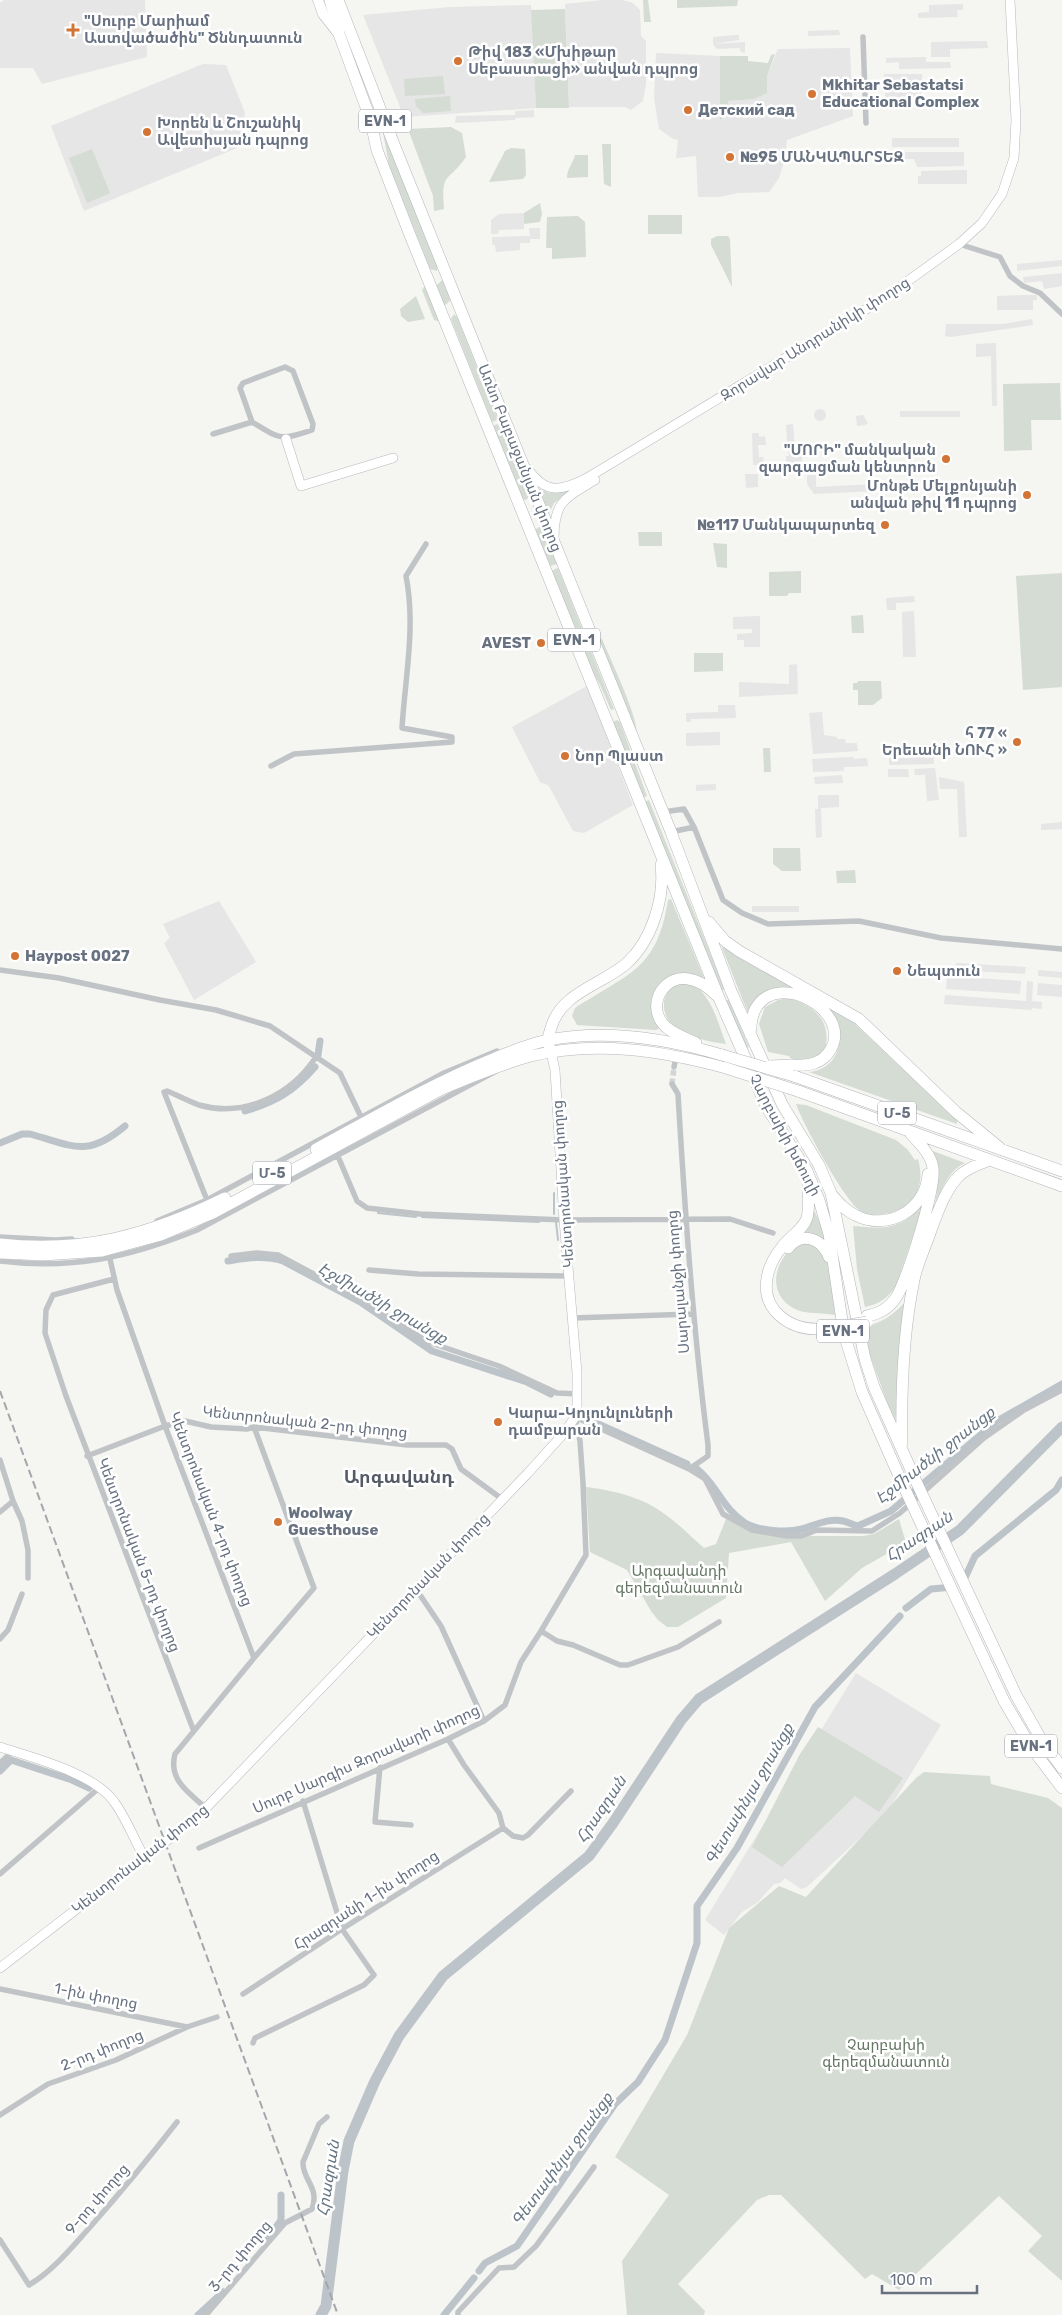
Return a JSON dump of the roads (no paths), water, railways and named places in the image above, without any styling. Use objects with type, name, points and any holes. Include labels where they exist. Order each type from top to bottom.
[{"type":"highway","name":"Առնո Բաբաջանյան փողոց","points":[[330,0],[339,34],[370,118],[377,150],[453,343],[659,849]]},
{"type":"highway","name":"Առնո Բաբաջանյան փողոց","points":[[338,0],[703,915]]},
{"type":"highway","points":[[410,235],[430,273],[436,275],[440,271],[429,230]]},
{"type":"highway","points":[[453,343],[453,331],[447,316],[451,309],[457,312],[472,336]]},
{"type":"highway","points":[[594,688],[600,693],[610,716],[622,711]]},
{"type":"highway","points":[[551,1052],[548,1040],[552,1022],[566,1002],[626,964],[644,944],[650,930],[663,880],[659,849]]},
{"type":"highway","name":"Չարբախի խճուղի","points":[[659,849],[718,997],[767,1108],[807,1171],[825,1217],[844,1334],[862,1392],[903,1485],[1004,1701],[1031,1747],[1062,1788]]},
{"type":"highway","points":[[703,915],[725,940],[739,951],[859,1019],[956,1112],[1000,1148]]},
{"type":"highway","name":"Չարբախի խճուղի","points":[[703,915],[750,1036],[782,1104],[819,1165],[831,1193],[864,1359],[874,1387],[1016,1695],[1041,1739],[1062,1768]]},
{"type":"highway","points":[[719,1054],[666,1027],[659,1018],[657,1005],[662,989],[671,982],[682,978],[697,980],[709,987],[718,997],[731,991]]},
{"type":"highway","points":[[750,1036],[752,1017],[756,1007],[765,998],[779,993],[793,994],[818,1007],[829,1018],[835,1028],[834,1044],[828,1054],[818,1063],[792,1071]]},
{"type":"highway","name":"Մ-5","points":[[0,1244],[71,1246],[131,1236],[189,1216],[272,1169],[472,1067],[548,1040],[577,1036],[624,1037],[688,1046],[761,1067],[792,1071],[1062,1171]]},
{"type":"highway","name":"Մ-5","points":[[0,1253],[43,1255],[102,1251],[195,1226],[442,1090],[478,1073],[551,1052],[577,1049],[616,1049],[675,1062],[726,1068],[1062,1186]]},
{"type":"highway","points":[[831,1193],[843,1208],[856,1216],[875,1220],[892,1221],[912,1208],[925,1187],[928,1173],[920,1152],[906,1132]]},
{"type":"highway","points":[[867,1319],[885,1309],[901,1291],[932,1190],[933,1167],[931,1159],[906,1132]]},
{"type":"highway","points":[[902,1450],[903,1393],[914,1280],[934,1221],[953,1182],[962,1173],[990,1160]]},
{"type":"highway","points":[[807,1171],[809,1203],[806,1219],[772,1260],[767,1273],[766,1291],[776,1313],[791,1325],[810,1330],[867,1319],[890,1312],[906,1294],[914,1280]]},
{"type":"highway","points":[[832,1326],[801,1324],[791,1319],[777,1305],[771,1283],[774,1268],[791,1244],[806,1238],[817,1240],[825,1248],[835,1274]]},
{"type":"main road","name":"Առնո Բաբաջանյան փողոց","points":[[318,0],[323,14],[339,34]]},
{"type":"main road","name":"Զորավար Անդրանիկի փողոց","points":[[522,461],[541,483],[562,489],[576,484],[883,299],[960,245],[982,223],[998,201],[1014,158],[1016,120],[1010,0]]},
{"type":"main road","name":"Զորավար Անդրանիկի փողոց","points":[[554,540],[554,518],[556,511],[569,496],[880,305],[984,225],[1005,195],[1017,159],[1019,127],[1014,0]]},
{"type":"main road","points":[[286,439],[301,486],[392,458]]},
{"type":"main road","name":"Կենտրոնական փողոց","points":[[0,1968],[178,1832],[206,1808],[540,1460],[575,1417],[578,1394],[564,1220],[555,1070],[551,1052]]},
{"type":"main road","points":[[0,1747],[70,1771],[99,1788],[115,1801],[148,1855]]},
{"type":"street","points":[[863,37],[866,123]]},
{"type":"street","points":[[960,245],[1000,256],[1010,276],[1023,286],[1040,293],[1062,314]]},
{"type":"street","points":[[285,367],[290,368],[314,424],[312,430],[286,439],[275,436],[252,422],[240,392],[241,386],[285,367]]},
{"type":"street","points":[[213,434],[252,422]]},
{"type":"street","points":[[271,766],[294,754],[452,742],[452,737],[402,728],[411,620],[411,598],[406,576],[426,544]]},
{"type":"street","points":[[663,812],[684,809],[694,827],[723,900],[757,921],[768,924],[859,921],[941,938],[1062,949]]},
{"type":"street","points":[[671,832],[694,827]]},
{"type":"street","points":[[0,970],[60,978],[216,1010],[270,1026],[340,1073],[361,1117]]},
{"type":"street","points":[[0,1238],[55,1240],[92,1238],[155,1222],[272,1169],[361,1117],[444,1073],[511,1046],[528,1046]]},
{"type":"street","points":[[207,1200],[164,1092],[167,1091],[199,1105],[224,1108],[246,1107],[271,1098],[292,1086],[305,1073],[316,1057]]},
{"type":"street","points":[[0,1261],[47,1264],[110,1259],[159,1245],[490,1076],[506,1064]]},
{"type":"street","name":"Սարալանջի փողոց","points":[[672,1084],[678,1094],[685,1220],[708,1456],[689,1469]]},
{"type":"street","points":[[337,1154],[357,1201],[367,1208],[420,1214],[564,1220],[730,1219],[773,1233]]},
{"type":"street","points":[[232,1256],[256,1253],[278,1255],[359,1298],[428,1342],[499,1366],[557,1392],[578,1394]]},
{"type":"street","name":"Կենտրոնական 4-րդ փողոց","points":[[110,1259],[114,1279],[165,1426],[254,1658]]},
{"type":"street","points":[[369,1270],[418,1274],[569,1276]]},
{"type":"street","name":"Կենտրոնական 5-րդ փողոց","points":[[114,1279],[53,1295],[46,1310],[45,1333],[87,1456],[193,1729]]},
{"type":"street","points":[[573,1318],[693,1314]]},
{"type":"street","points":[[575,1417],[689,1469],[705,1479],[723,1514],[752,1530],[787,1536],[800,1536],[817,1530],[872,1531],[900,1513],[984,1438],[1024,1410],[1062,1390]]},
{"type":"street","name":"Սուրբ Սարգիս Զորավարի փողոց","points":[[199,1848],[302,1801],[448,1739],[484,1721],[505,1705],[521,1662],[586,1555],[580,1441],[575,1417]]},
{"type":"street","name":"Կենտրոնական 2-րդ փողոց","points":[[87,1456],[165,1426],[185,1421],[219,1428],[254,1427],[407,1445],[446,1445],[452,1448],[462,1469],[502,1499]]},
{"type":"street","points":[[206,1808],[178,1784],[174,1772],[175,1754],[193,1729],[314,1588],[254,1427]]},
{"type":"street","points":[[0,1460],[13,1501],[22,1521],[28,1550],[28,1578]]},
{"type":"street","points":[[0,1512],[13,1501]]},
{"type":"street","points":[[416,1589],[441,1626],[484,1721]]},
{"type":"street","points":[[0,1639],[8,1630],[22,1594]]},
{"type":"street","points":[[541,1631],[557,1641],[573,1645],[620,1665],[628,1665],[678,1647],[719,1622]]},
{"type":"street","points":[[448,1739],[464,1765],[500,1812],[503,1828],[518,1838],[528,1835],[571,1791]]},
{"type":"street","points":[[0,1763],[13,1751]]},
{"type":"street","points":[[380,1767],[375,1822],[411,1825]]},
{"type":"street","points":[[0,1874],[99,1788]]},
{"type":"street","points":[[253,2042],[255,2038],[364,1985],[374,1975],[342,1929],[302,1801]]},
{"type":"street","name":"Հրազդանի 1-ին փողոց","points":[[243,1994],[342,1929],[503,1828]]},
{"type":"street","name":"1-ին փողոց","points":[[0,1989],[187,2027]]},
{"type":"street","name":"2-րդ փողոց","points":[[0,2115],[48,2084],[116,2060],[187,2027],[217,2016]]},
{"type":"street","name":"3-րդ փողոց","points":[[206,2315],[285,2223],[312,2209],[314,2190],[302,2162],[319,2124],[327,2117]]},
{"type":"street","name":"9-րդ փողոց","points":[[0,2240],[29,2284],[43,2277],[128,2184],[177,2122]]},
{"type":"street","points":[[458,2315],[458,2312],[499,2268],[514,2267],[536,2246],[594,2167]]},
{"type":"waterway","points":[[318,1055],[320,1041]]},
{"type":"waterway","points":[[245,1111],[284,1095],[300,1083],[315,1067]]},
{"type":"waterway","points":[[0,1143],[22,1134],[30,1134],[69,1145],[90,1146],[112,1136],[125,1126]]},
{"type":"waterway","points":[[554,1193],[554,1214]]},
{"type":"waterway","points":[[378,1213],[416,1217]]},
{"type":"waterway","points":[[422,1217],[539,1222]]},
{"type":"waterway","points":[[556,1222],[558,1240]]},
{"type":"waterway","name":"Էջմիածնի ջրանցք","points":[[228,1261],[249,1258],[283,1261],[362,1303],[432,1351],[527,1382],[551,1394]]},
{"type":"waterway","name":"Էջմիածնի ջրանցք","points":[[697,1469],[710,1482],[731,1511],[751,1526],[789,1531],[838,1520],[858,1526],[891,1511],[997,1421],[1062,1384]]},
{"type":"waterway","name":"Էջմիածնի ջրանցք","points":[[585,1418],[687,1464]]},
{"type":"waterway","name":"Հրազդան","points":[[321,2315],[326,2306],[343,2171],[349,2141],[375,2081],[399,2036],[443,1976],[589,1856],[681,1720],[699,1699],[895,1574],[960,1530],[1062,1427]]},
{"type":"waterway","name":"Գետափնյա ջրանցք","points":[[963,1582],[975,1556],[1056,1490],[1062,1480]]},
{"type":"waterway","name":"Գետափնյա ջրանցք","points":[[906,1608],[931,1589],[953,1587]]},
{"type":"waterway","name":"Գետափնյա ջրանցք","points":[[479,2271],[485,2263],[517,2246],[615,2104],[638,2082],[665,2040],[697,1943],[697,1906],[737,1848],[815,1707],[900,1616]]},
{"type":"waterway","points":[[0,1771],[11,1760],[72,1780],[89,1788]]},
{"type":"waterway","points":[[267,2240],[281,2220],[281,2195]]},
{"type":"waterway","name":"Գետափնյա ջրանցք","points":[[444,2315],[474,2278]]},
{"type":"waterway","points":[[198,2315],[223,2292]]},
{"type":"tunnel","points":[[672,1084],[674,1067]]},
{"type":"railway","points":[[0,1391],[338,2315]]},
{"type":"place","name":"\"Սուրբ Մարիամ Աստվածածին\" Ծննդատուն","points":[[73,30]]},
{"type":"place","name":"Թիվ 183 «Մխիթար Սեբաստացի» անվան դպրոց","points":[[458,61]]},
{"type":"place","name":"Mkhitar Sebastatsi Educational Complex","points":[[812,94]]},
{"type":"place","name":"Детский сад","points":[[688,110]]},
{"type":"place","name":"Խորեն և Շուշանիկ Ավետիսյան դպրոց","points":[[147,132]]},
{"type":"place","name":"№95 ՄԱՆԿԱՊԱՐՏԵԶ","points":[[730,157]]},
{"type":"place","name":"\"ՄՈՐԻ\" մանկական զարգացման կենտրոն","points":[[946,459]]},
{"type":"place","name":"Մոնթե Մելքոնյանի անվան թիվ 11 դպրոց","points":[[1027,495]]},
{"type":"place","name":"№117 Մանկապարտեզ","points":[[885,525]]},
{"type":"place","name":"AVEST","points":[[541,643]]},
{"type":"place","name":"հ 77 « Երեւանի ՆՈՒՀ »","points":[[1017,742]]},
{"type":"place","name":"Նոր Պլաստ","points":[[565,756]]},
{"type":"place","name":"Haypost 0027","points":[[15,956]]},
{"type":"place","name":"Նեպտուն","points":[[897,971]]},
{"type":"place","name":"Կարա-Կոյունլուների դամբարան","points":[[498,1422]]},
{"type":"place","name":"Woolway Guesthouse","points":[[278,1522]]},
{"type":"district","name":"Արգավանդ","points":[[399,1477]]},
{"type":"park label","name":"Արգավանդի գերեզմանատուն","points":[[679,1580]]},
{"type":"park label","name":"Չարբախի գերեզմանատուն","points":[[886,2054]]}]
